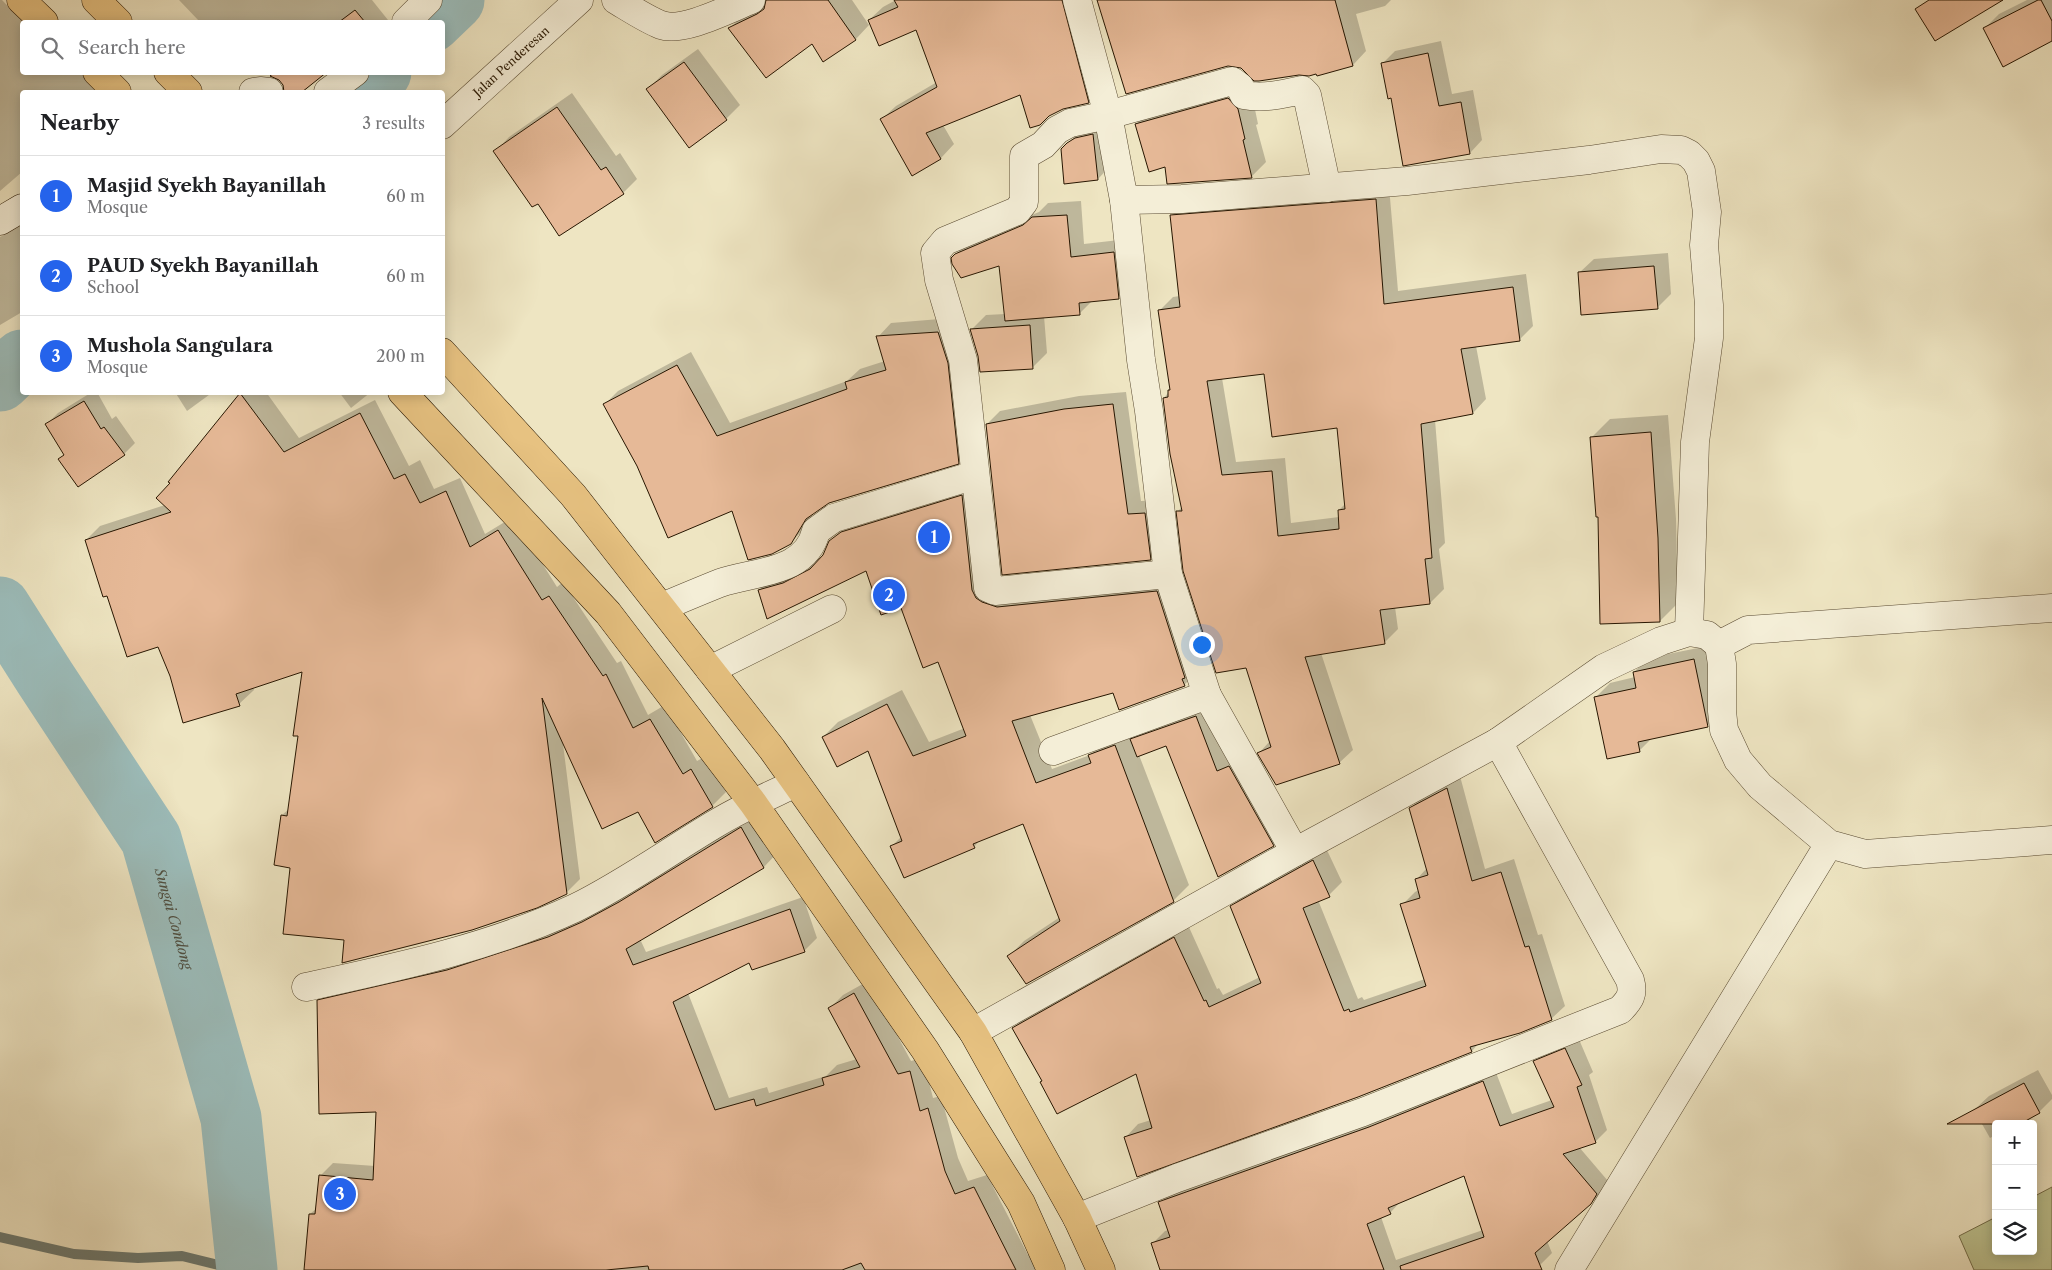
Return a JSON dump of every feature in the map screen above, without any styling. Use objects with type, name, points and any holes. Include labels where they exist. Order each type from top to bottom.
[{"type":"highway","points":[[21,0],[42,20]]},
{"type":"highway","points":[[96,0],[116,20]]},
{"type":"highway","points":[[99,75],[115,90]]},
{"type":"highway","points":[[171,75],[186,90]]},
{"type":"highway","points":[[445,355],[573,495],[772,749],[973,1032],[1077,1218],[1101,1270]]},
{"type":"highway","points":[[405,395],[608,613],[753,803],[925,1050],[1021,1202],[1051,1270]]},
{"type":"street","points":[[408,20],[428,0]]},
{"type":"street","name":"Jalan Penderesan","points":[[445,122],[579,0]]},
{"type":"street","points":[[616,0],[663,26],[677,26],[700,20],[751,0]]},
{"type":"street","points":[[1077,0],[1108,115],[1124,200],[1141,360],[1149,411],[1168,574],[1207,695],[1295,852]]},
{"type":"street","points":[[331,90],[351,75]]},
{"type":"street","points":[[1168,574],[991,591],[988,588],[963,360],[939,280],[935,253],[945,241],[1017,211],[1024,202],[1024,156],[1043,145],[1057,130],[1070,123],[1108,115],[1232,81],[1240,87],[1244,95],[1253,97],[1302,90],[1307,95],[1327,188]]},
{"type":"street","points":[[1124,200],[1182,199],[1414,180],[1570,163],[1661,149],[1681,150],[1696,161],[1701,171],[1707,212],[1704,245],[1709,305],[1709,338],[1696,442],[1689,632]]},
{"type":"street","points":[[0,221],[20,209]]},
{"type":"street","points":[[662,607],[721,583],[760,574],[802,557],[814,542],[816,531],[834,518],[975,475]]},
{"type":"street","points":[[1719,645],[1748,630],[2052,608]]},
{"type":"street","points":[[710,670],[832,609]]},
{"type":"street","points":[[973,1032],[1295,852],[1498,742],[1604,668],[1661,641],[1689,632],[1707,635],[1719,645],[1722,664],[1724,730],[1738,760],[1760,786],[1829,844],[1865,854],[2052,840]]},
{"type":"street","points":[[1053,751],[1207,695]]},
{"type":"street","points":[[1077,1218],[1178,1178],[1363,1112],[1620,1010],[1626,1004],[1631,998],[1633,989],[1630,980],[1498,742]]},
{"type":"street","points":[[306,987],[433,958],[476,946],[526,928],[574,908],[628,880],[710,827],[753,803],[796,783]]},
{"type":"street","points":[[1569,1270],[1829,844]]},
{"type":"green space","points":[[2052,1187],[2052,1270],[1974,1270],[1959,1236],[1992,1219],[1992,1255],[2037,1255],[2037,1195]]},
{"type":"building","points":[[766,0],[828,0],[856,40],[823,62],[812,44],[766,78],[728,28],[764,9]]},
{"type":"building","points":[[894,0],[1062,0],[1089,103],[1063,109],[1049,116],[1040,125],[1030,128],[1020,95],[926,133],[941,159],[912,176],[880,119],[937,87],[916,30],[879,46],[868,20],[898,7]]},
{"type":"building","points":[[1097,0],[1335,0],[1353,66],[1317,76],[1316,74],[1309,76],[1299,75],[1254,81],[1241,68],[1228,66],[1126,94]]},
{"type":"building","points":[[1929,0],[2003,0],[1935,41],[1915,9]]},
{"type":"building","points":[[2041,0],[2052,21],[2052,41],[2003,67],[1983,28]]},
{"type":"building","points":[[355,10],[363,20],[342,20]]},
{"type":"building","points":[[1428,53],[1439,106],[1461,102],[1470,154],[1403,166],[1391,98],[1388,99],[1381,63]]},
{"type":"building","points":[[684,62],[727,120],[689,148],[646,89]]},
{"type":"building","points":[[323,75],[304,90],[284,90],[279,80],[270,76]]},
{"type":"building","points":[[1228,98],[1238,109],[1252,178],[1167,184],[1165,167],[1149,172],[1135,124]]},
{"type":"building","points":[[557,107],[601,170],[606,167],[624,194],[559,236],[538,204],[532,207],[493,151]]},
{"type":"building","points":[[1093,134],[1098,180],[1064,184],[1061,149],[1075,138]]},
{"type":"building","points":[[1376,199],[1384,304],[1513,287],[1520,341],[1461,349],[1473,414],[1421,424],[1432,558],[1425,559],[1430,604],[1380,610],[1385,644],[1305,657],[1340,764],[1276,785],[1257,753],[1271,747],[1246,668],[1216,673],[1183,571],[1176,511],[1182,511],[1170,454],[1163,398],[1168,397],[1168,390],[1170,390],[1158,310],[1180,307],[1170,215]],"holes":[[[1264,374],[1272,437],[1337,428],[1345,509],[1338,510],[1339,529],[1278,536],[1272,471],[1222,475],[1207,381]]]},
{"type":"building","points":[[1067,215],[1071,257],[1114,252],[1119,299],[1079,303],[1080,315],[1005,321],[999,266],[961,278],[952,264],[951,258],[955,254],[1023,225],[1032,217]]},
{"type":"building","points":[[1654,266],[1658,309],[1581,315],[1578,272]]},
{"type":"building","points":[[1030,325],[1033,369],[980,372],[978,356],[970,329]]},
{"type":"building","points":[[938,332],[948,363],[959,464],[829,503],[806,519],[791,544],[772,554],[748,560],[732,511],[668,538],[637,466],[603,404],[677,365],[717,436],[847,389],[845,382],[886,370],[876,336]]},
{"type":"building","points":[[238,395],[241,395],[284,452],[360,413],[394,479],[405,474],[420,503],[446,491],[470,547],[498,530],[542,600],[549,596],[603,676],[606,674],[633,728],[650,719],[683,774],[691,769],[713,807],[655,843],[638,812],[602,829],[542,698],[567,894],[537,908],[472,930],[342,963],[344,940],[283,934],[290,868],[274,865],[281,815],[287,816],[298,736],[293,736],[302,672],[236,694],[240,706],[183,723],[170,676],[158,647],[127,657],[107,596],[103,597],[85,540],[171,512],[156,498],[170,483],[168,482]]},
{"type":"building","points":[[84,401],[101,429],[104,427],[125,455],[78,487],[58,459],[64,455],[45,424]]},
{"type":"building","points":[[1113,404],[1128,514],[1145,513],[1151,560],[1002,575],[986,424],[1064,409]]},
{"type":"building","points":[[1651,432],[1658,538],[1660,622],[1600,624],[1598,517],[1596,517],[1590,437]]},
{"type":"building","points":[[962,495],[972,590],[976,598],[997,607],[1157,591],[1185,678],[1182,679],[1185,686],[1119,710],[1113,693],[1012,721],[1036,783],[1091,763],[1088,755],[1115,745],[1174,902],[1026,984],[1007,956],[1060,921],[1023,824],[973,844],[975,848],[904,878],[890,846],[902,841],[868,751],[837,767],[822,737],[887,704],[913,756],[966,736],[938,662],[923,668],[901,608],[881,615],[866,571],[767,619],[758,590],[783,583],[810,569],[823,555],[829,541],[841,532]]},
{"type":"building","points":[[1694,659],[1708,727],[1638,742],[1640,752],[1607,759],[1594,697],[1636,688],[1633,672]]},
{"type":"building","points":[[1196,716],[1217,771],[1229,766],[1274,846],[1218,877],[1166,746],[1137,757],[1130,739]]},
{"type":"building","points":[[1447,788],[1472,881],[1501,872],[1525,947],[1529,946],[1552,1020],[1520,1033],[1470,1047],[1472,1052],[1358,1097],[1137,1177],[1124,1137],[1152,1128],[1136,1074],[1057,1114],[1040,1082],[1042,1081],[1012,1028],[1174,937],[1204,1001],[1206,1000],[1209,1007],[1261,983],[1230,906],[1313,860],[1330,897],[1303,908],[1344,1011],[1349,1009],[1350,1012],[1426,986],[1400,904],[1420,898],[1415,879],[1428,875],[1409,808]]},
{"type":"building","points":[[741,827],[764,868],[626,949],[633,965],[790,909],[805,952],[752,970],[749,963],[673,1002],[715,1110],[754,1099],[756,1106],[824,1085],[822,1078],[860,1067],[828,1008],[854,993],[898,1074],[910,1071],[920,1111],[928,1108],[945,1171],[955,1194],[974,1187],[1016,1270],[865,1270],[861,1263],[842,1270],[649,1270],[648,1266],[606,1270],[304,1270],[309,1214],[315,1214],[319,1175],[373,1180],[376,1112],[319,1114],[317,1000],[447,970],[548,937],[582,922],[619,902]]},
{"type":"building","points":[[1565,1048],[1582,1085],[1577,1087],[1596,1143],[1563,1154],[1597,1194],[1591,1204],[1535,1253],[1542,1270],[1401,1270],[1400,1266],[1484,1237],[1464,1176],[1388,1208],[1391,1214],[1367,1224],[1384,1270],[1160,1270],[1151,1243],[1170,1237],[1158,1202],[1369,1127],[1483,1081],[1500,1126],[1554,1107],[1533,1061]]},
{"type":"building","points":[[2024,1083],[2040,1113],[2027,1120],[1992,1120],[1992,1124],[1947,1124]]},
{"type":"waterway","name":"Sungai Condong","points":[[433,20],[454,0]]},
{"type":"waterway","name":"Sungai Condong","points":[[363,90],[378,75]]},
{"type":"waterway","name":"Sungai Condong","points":[[0,381],[20,362]]},
{"type":"waterway","name":"Sungai Condong","points":[[0,607],[151,839],[231,1118],[247,1270]]},
{"type":"waterway","points":[[0,1237],[74,1254],[138,1258],[182,1256],[239,1270]]},
{"type":"place","name":"Masjid Syekh Bayanillah","points":[[934,537]]},
{"type":"place","name":"PAUD Syekh Bayanillah","points":[[889,595]]},
{"type":"place","name":"Mushola Sangulara","points":[[340,1194]]}]
